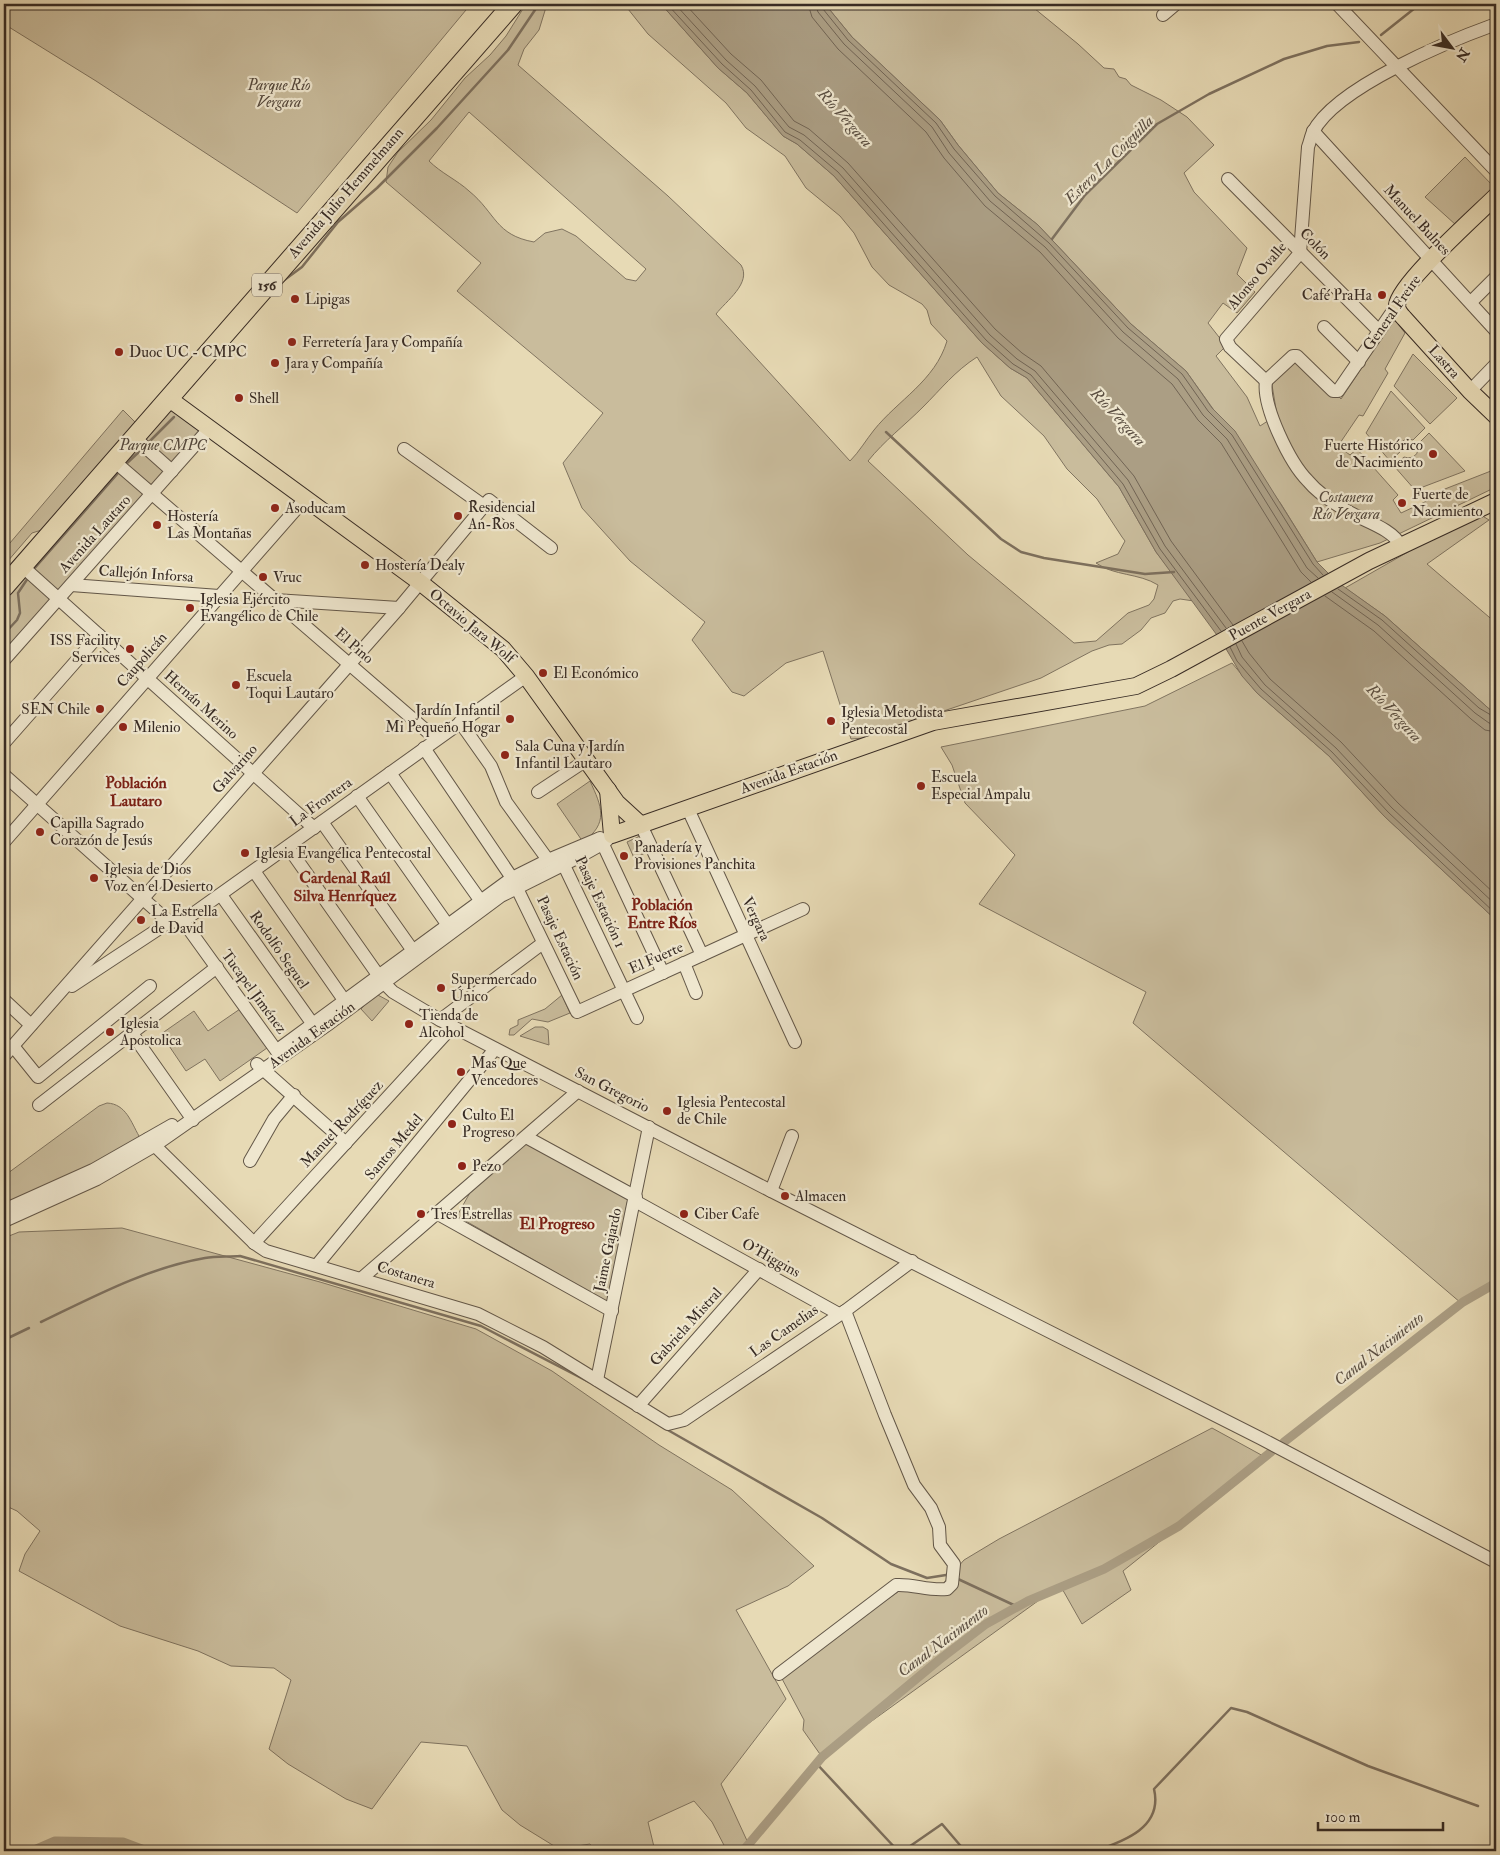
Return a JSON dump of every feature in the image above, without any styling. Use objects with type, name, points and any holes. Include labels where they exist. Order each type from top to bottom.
[{"type":"highway","name":"Avenida Julio Hemmelmann","points":[[4,587],[512,4]]},
{"type":"main road","name":"General Freire","points":[[1397,305],[1409,283],[1496,196]]},
{"type":"main road","name":"Lastra","points":[[1397,305],[1398,312],[1470,391],[1496,416]]},
{"type":"main road","name":"Octavio Jara Wolf","points":[[168,398],[209,430],[421,583],[503,649],[526,676],[585,761],[623,810],[641,825]]},
{"type":"main road","name":"Puente Vergara","points":[[1171,669],[1369,562],[1496,501]]},
{"type":"main road","name":"Avenida Estación","points":[[605,839],[933,722],[1122,690],[1149,681],[1171,669]]},
{"type":"main road","points":[[605,839],[608,790]]},
{"type":"street","points":[[1163,15],[1176,4]]},
{"type":"street","points":[[1338,4],[1496,171]]},
{"type":"street","name":"Alonso Ovalle","points":[[1266,381],[1230,347],[1226,339],[1300,253],[1308,147],[1313,131],[1334,108],[1397,66],[1453,40],[1496,24]]},
{"type":"street","name":"Manuel Bulnes","points":[[1313,131],[1496,331]]},
{"type":"street","name":"Colón","points":[[1228,179],[1379,331]]},
{"type":"street","points":[[1471,302],[1496,277]]},
{"type":"street","name":"General Freire","points":[[1266,381],[1293,356],[1297,356],[1336,392],[1359,362],[1397,305]]},
{"type":"street","points":[[1324,327],[1359,362]]},
{"type":"street","points":[[1470,391],[1496,364]]},
{"type":"street","points":[[1266,381],[1265,391],[1272,421],[1307,481],[1342,508],[1390,533],[1402,546]]},
{"type":"street","name":"Avenida Lautaro","points":[[4,660],[209,430]]},
{"type":"street","points":[[134,437],[172,471]]},
{"type":"street","points":[[404,449],[487,503],[551,548]]},
{"type":"street","name":"El Pino","points":[[114,461],[436,739]]},
{"type":"street","name":"Caupolicán","points":[[4,842],[305,499]]},
{"type":"street","name":"Galvarino","points":[[4,1056],[421,583],[487,503]]},
{"type":"street","name":"Hernán Merino","points":[[22,566],[253,773],[318,825],[415,953]]},
{"type":"street","name":"Callejón Inforsa","points":[[71,585],[220,596]]},
{"type":"street","points":[[275,600],[399,608]]},
{"type":"street","points":[[4,743],[99,635]]},
{"type":"street","name":"La Frontera","points":[[183,921],[526,676]]},
{"type":"street","name":"Pasaje Estación 1","points":[[460,722],[491,766],[506,802],[557,860],[636,1018]]},
{"type":"street","name":"Pasaje Estación","points":[[424,748],[515,883],[577,1012]]},
{"type":"street","points":[[538,792],[585,761]]},
{"type":"street","points":[[390,773],[480,900]]},
{"type":"street","points":[[4,775],[169,922]]},
{"type":"street","points":[[357,796],[448,924]]},
{"type":"street","name":"Vergara","points":[[688,809],[795,1042]]},
{"type":"street","points":[[641,825],[702,955]]},
{"type":"street","points":[[605,839],[663,973]]},
{"type":"street","name":"Avenida Estación","points":[[415,953],[448,924],[480,900],[557,860],[605,839]]},
{"type":"street","name":"San Gregorio","points":[[288,847],[380,979],[393,992],[440,1020],[1496,1562]]},
{"type":"street","name":"Avenida Estación","points":[[4,1221],[97,1179],[279,1054],[415,953],[501,896],[515,883],[557,860]]},
{"type":"street","points":[[254,871],[344,1000]]},
{"type":"street","name":"Rodolfo Seguel","points":[[221,895],[312,1023]]},
{"type":"street","name":"El Fuerte","points":[[577,1012],[803,909]]},
{"type":"street","points":[[57,996],[169,922],[183,921]]},
{"type":"street","name":"Tucapel Jiménez","points":[[183,921],[279,1054]]},
{"type":"street","points":[[440,1020],[543,943]]},
{"type":"street","points":[[684,963],[696,993]]},
{"type":"street","points":[[39,1106],[131,1032],[217,967]]},
{"type":"street","name":"Avenida Estación","points":[[279,1054],[312,1023],[344,1000],[380,979]]},
{"type":"street","points":[[13,1046],[38,1077],[150,986]]},
{"type":"street","points":[[4,1000],[31,1025]]},
{"type":"street","name":"Manuel Rodríguez","points":[[254,1242],[452,1027]]},
{"type":"street","points":[[131,1032],[191,1116]]},
{"type":"street","name":"Santos Medel","points":[[317,1265],[495,1049]]},
{"type":"street","points":[[260,1067],[346,1142]]},
{"type":"street","points":[[362,1278],[578,1091]]},
{"type":"street","points":[[250,1161],[274,1119],[294,1095]]},
{"type":"street","name":"Jaime Gajardo","points":[[597,1380],[649,1127]]},
{"type":"street","points":[[771,1191],[792,1136]]},
{"type":"street","name":"O'Higgins","points":[[526,1137],[759,1269],[842,1312]]},
{"type":"street","name":"Avenida Estación","points":[[4,1210],[151,1142]]},
{"type":"street","name":"Costanera","points":[[151,1142],[254,1242],[266,1250],[478,1314],[520,1334],[663,1421],[672,1424]]},
{"type":"street","points":[[438,1214],[612,1311]]},
{"type":"street","name":"Las Camelias","points":[[672,1424],[684,1420],[842,1312],[912,1261]]},
{"type":"street","name":"Gabriela Mistral","points":[[638,1406],[759,1269]]},
{"type":"street","points":[[779,1674],[896,1585],[910,1584],[930,1590],[947,1589],[952,1584],[954,1564],[940,1545],[939,1526],[931,1508],[914,1485],[842,1312]]},
{"type":"green space","name":"Parque Río Vergara","points":[[4,4],[471,4],[297,213],[96,81],[4,24]]},
{"type":"green space","points":[[526,4],[547,4],[539,30],[524,49],[518,65],[668,196],[741,265],[743,278],[741,285],[716,314],[850,461],[874,430],[934,368],[947,341],[931,324],[927,310],[922,304],[889,285],[872,267],[854,233],[840,216],[806,188],[785,156],[746,128],[726,103],[648,34],[624,4],[661,4],[718,68],[747,93],[783,136],[797,144],[834,176],[982,343],[1010,368],[1027,378],[1119,487],[1156,552],[1194,601],[1180,599],[1173,601],[1165,613],[1151,618],[1141,630],[1122,644],[1109,645],[1092,651],[1041,678],[864,738],[851,739],[823,651],[786,663],[744,696],[732,692],[692,640],[705,622],[630,561],[582,508],[563,463],[603,413],[457,291],[481,263],[386,182],[388,167],[398,152],[431,120],[465,78],[490,55],[506,36]],"holes":[[[469,112],[646,269],[636,281],[626,279],[576,236],[562,229],[545,233],[534,242],[511,234],[503,229],[478,199],[429,161]],[[977,357],[1001,396],[1044,436],[1067,469],[1097,499],[1125,541],[1118,554],[1096,563],[1111,570],[1143,578],[1158,585],[1154,599],[1149,605],[1128,613],[1096,641],[1074,643],[968,555],[868,461],[955,374]]]},
{"type":"green space","name":"Costanera Río Vergara","points":[[825,4],[1029,4],[1104,68],[1114,69],[1119,77],[1126,79],[1131,85],[1161,100],[1187,117],[1214,145],[1184,173],[1194,192],[1247,248],[1237,274],[1255,292],[1237,313],[1223,303],[1208,323],[1226,346],[1216,356],[1247,397],[1260,426],[1277,415],[1271,379],[1295,359],[1308,364],[1341,399],[1395,320],[1405,333],[1385,369],[1388,373],[1363,416],[1359,415],[1338,446],[1350,455],[1357,449],[1398,495],[1393,500],[1401,513],[1429,500],[1427,496],[1496,469],[1496,487],[1380,543],[1317,562],[1281,504],[1186,371],[1131,324],[1038,225],[998,193],[940,120],[852,37]]},
{"type":"green space","points":[[1465,157],[1494,187],[1456,225],[1425,197]]},
{"type":"green space","points":[[1413,354],[1457,398],[1430,424],[1394,386]]},
{"type":"green space","points":[[1391,391],[1425,428],[1413,440],[1407,439],[1400,443],[1400,452],[1390,461],[1366,433]]},
{"type":"green space","name":"Parque CMPC","points":[[171,406],[201,431],[4,651],[4,600]]},
{"type":"green space","points":[[123,410],[136,423],[48,528],[32,533],[7,562],[7,568],[4,572],[4,550]]},
{"type":"green space","points":[[1429,433],[1465,471],[1415,490],[1394,466],[1404,457],[1413,457],[1418,451],[1418,444]]},
{"type":"green space","points":[[1481,515],[1489,520],[1427,564],[1496,623],[1496,715],[1385,616],[1345,588],[1469,517]]},
{"type":"green space","points":[[1232,663],[1257,693],[1329,756],[1384,816],[1496,920],[1496,1283],[1461,1303],[1133,1023],[1146,992],[979,904],[1015,855],[965,803],[952,765],[941,747],[1145,706]]},
{"type":"green space","points":[[590,781],[598,799],[601,814],[597,828],[583,842],[557,804]]},
{"type":"green space","points":[[642,835],[650,851],[634,858],[627,842]]},
{"type":"green space","points":[[376,994],[389,1001],[372,1021],[361,1009]]},
{"type":"green space","points":[[562,995],[570,1013],[548,1022],[532,1019],[514,1035],[509,1035],[510,1029],[518,1025],[518,1020],[545,1009]]},
{"type":"green space","points":[[240,1009],[267,1048],[220,1081],[205,1059],[186,1071],[161,1034],[194,1011],[208,1031]]},
{"type":"green space","points":[[535,1027],[543,1027],[548,1030],[549,1045],[520,1036]]},
{"type":"green space","points":[[107,1103],[114,1104],[123,1110],[139,1136],[128,1146],[95,1166],[4,1207],[4,1176],[99,1106]]},
{"type":"green space","points":[[528,1142],[628,1199],[607,1302],[457,1216],[477,1180]]},
{"type":"green space","points":[[122,1228],[320,1282],[476,1329],[552,1371],[659,1445],[732,1490],[814,1566],[788,1586],[736,1610],[786,1699],[721,1784],[749,1845],[739,1851],[727,1851],[712,1822],[694,1801],[648,1822],[655,1851],[595,1851],[590,1844],[559,1849],[520,1825],[502,1810],[467,1746],[421,1742],[372,1809],[346,1799],[288,1764],[269,1749],[291,1680],[274,1668],[231,1666],[198,1651],[120,1626],[19,1571],[25,1554],[40,1531],[17,1511],[4,1505],[4,1238],[19,1232]]},
{"type":"green space","points":[[1212,1428],[1265,1457],[1123,1571],[1131,1590],[1082,1624],[1060,1585],[822,1757],[803,1730],[804,1720],[780,1675],[902,1589],[934,1594],[964,1560],[999,1539]]},
{"type":"water","name":"Río Vergara","points":[[661,4],[825,4],[852,37],[940,120],[998,193],[1038,225],[1131,324],[1186,371],[1212,408],[1235,431],[1317,562],[1336,581],[1385,616],[1496,715],[1496,920],[1384,816],[1329,756],[1257,693],[1242,676],[1222,642],[1156,552],[1119,487],[1027,378],[1010,368],[982,343],[834,176],[797,144],[783,136],[747,93],[718,68]]},
{"type":"waterway","points":[[283,281],[302,267],[338,222],[377,188],[437,128],[508,50],[539,4]]},
{"type":"waterway","name":"Estero La Coiguilla","points":[[1381,35],[1420,4]]},
{"type":"waterway","name":"Estero La Coiguilla","points":[[1052,239],[1085,195],[1157,124],[1209,94],[1284,59],[1327,46],[1359,42]]},
{"type":"waterway","points":[[149,442],[174,417]]},
{"type":"waterway","points":[[886,432],[1001,539],[1021,552],[1044,558],[1145,574],[1174,572]]},
{"type":"waterway","points":[[126,464],[141,450]]},
{"type":"waterway","points":[[33,570],[119,472]]},
{"type":"waterway","points":[[4,634],[17,620],[20,613],[18,593],[28,578]]},
{"type":"waterway","points":[[41,1322],[100,1293],[162,1269],[205,1258],[240,1256],[481,1326],[589,1382]]},
{"type":"waterway","name":"Canal Nacimiento","points":[[1284,1442],[1463,1302],[1496,1283]]},
{"type":"waterway","points":[[4,1340],[29,1328]]},
{"type":"waterway","points":[[666,1429],[822,1518],[891,1564],[927,1578],[946,1575]]},
{"type":"waterway","name":"Canal Nacimiento","points":[[743,1851],[822,1757],[939,1660],[986,1624],[1028,1601],[1104,1569],[1179,1526],[1271,1452]]},
{"type":"waterway","points":[[958,1579],[1018,1607]]},
{"type":"waterway","points":[[1095,1851],[1129,1837],[1147,1823],[1153,1813],[1155,1802],[1154,1789],[1231,1708],[1247,1712],[1368,1766],[1478,1806]]},
{"type":"waterway","points":[[816,1763],[898,1851]]},
{"type":"waterway","points":[[903,1851],[942,1824],[965,1851]]},
{"type":"waterway","name":"Canal Nacimiento","points":[[32,1851],[55,1841],[123,1842],[147,1851]]},
{"type":"place","name":"Café PraHa","points":[[1382,295]]},
{"type":"place","name":"Lipigas","points":[[295,299]]},
{"type":"place","name":"Ferretería Jara y Compañía","points":[[292,342]]},
{"type":"place","name":"Duoc UC - CMPC","points":[[119,352]]},
{"type":"place","name":"Jara y Compañía","points":[[275,363]]},
{"type":"place","name":"Shell","points":[[239,398]]},
{"type":"place","name":"Fuerte Histórico de Nacimiento","points":[[1433,454]]},
{"type":"place","name":"Fuerte de Nacimiento","points":[[1402,503]]},
{"type":"place","name":"Asoducam","points":[[275,508]]},
{"type":"place","name":"Residencial An-Ros","points":[[458,516]]},
{"type":"place","name":"Hostería Las Montañas","points":[[157,525]]},
{"type":"place","name":"Hostería Dealy","points":[[365,565]]},
{"type":"place","name":"Vruc","points":[[263,577]]},
{"type":"place","name":"Iglesia Ejército Evangélico de Chile","points":[[190,608]]},
{"type":"place","name":"ISS Facility Services","points":[[130,649]]},
{"type":"place","name":"El Económico","points":[[543,673]]},
{"type":"place","name":"Escuela Toqui Lautaro","points":[[236,685]]},
{"type":"place","name":"SEN Chile","points":[[100,709]]},
{"type":"place","name":"Jardín Infantil Mi Pequeño Hogar","points":[[510,719]]},
{"type":"place","name":"Iglesia Metodista Pentecostal","points":[[831,721]]},
{"type":"place","name":"Milenio","points":[[123,727]]},
{"type":"place","name":"Sala Cuna y Jardín Infantil Lautaro","points":[[505,755]]},
{"type":"place","name":"Escuela Especial Ampalu","points":[[921,786]]},
{"type":"place","name":"Capilla Sagrado Corazón de Jesús","points":[[40,832]]},
{"type":"place","name":"Iglesia Evangélica Pentecostal","points":[[245,853]]},
{"type":"place","name":"Panadería y Provisiones Panchita","points":[[624,856]]},
{"type":"place","name":"Iglesia de Dios Voz en el Desierto","points":[[94,878]]},
{"type":"place","name":"La Estrella de David","points":[[141,920]]},
{"type":"place","name":"Supermercado Único","points":[[441,988]]},
{"type":"place","name":"Tienda de Alcohol","points":[[409,1024]]},
{"type":"place","name":"Iglesia Apostolica","points":[[110,1032]]},
{"type":"place","name":"Mas Que Vencedores","points":[[461,1072]]},
{"type":"place","name":"Iglesia Pentecostal de Chile","points":[[667,1111]]},
{"type":"place","name":"Culto El Progreso","points":[[452,1124]]},
{"type":"place","name":"Pezo","points":[[462,1166]]},
{"type":"place","name":"Almacen","points":[[785,1196]]},
{"type":"place","name":"Tres Estrellas","points":[[421,1214]]},
{"type":"place","name":"Ciber Cafe","points":[[684,1214]]},
{"type":"district","name":"Población Lautaro","points":[[136,792]]},
{"type":"district","name":"Cardenal Raúl Silva Henríquez","points":[[345,887]]},
{"type":"district","name":"Población Entre Ríos","points":[[662,914]]},
{"type":"district","name":"El Progreso","points":[[557,1224]]}]
